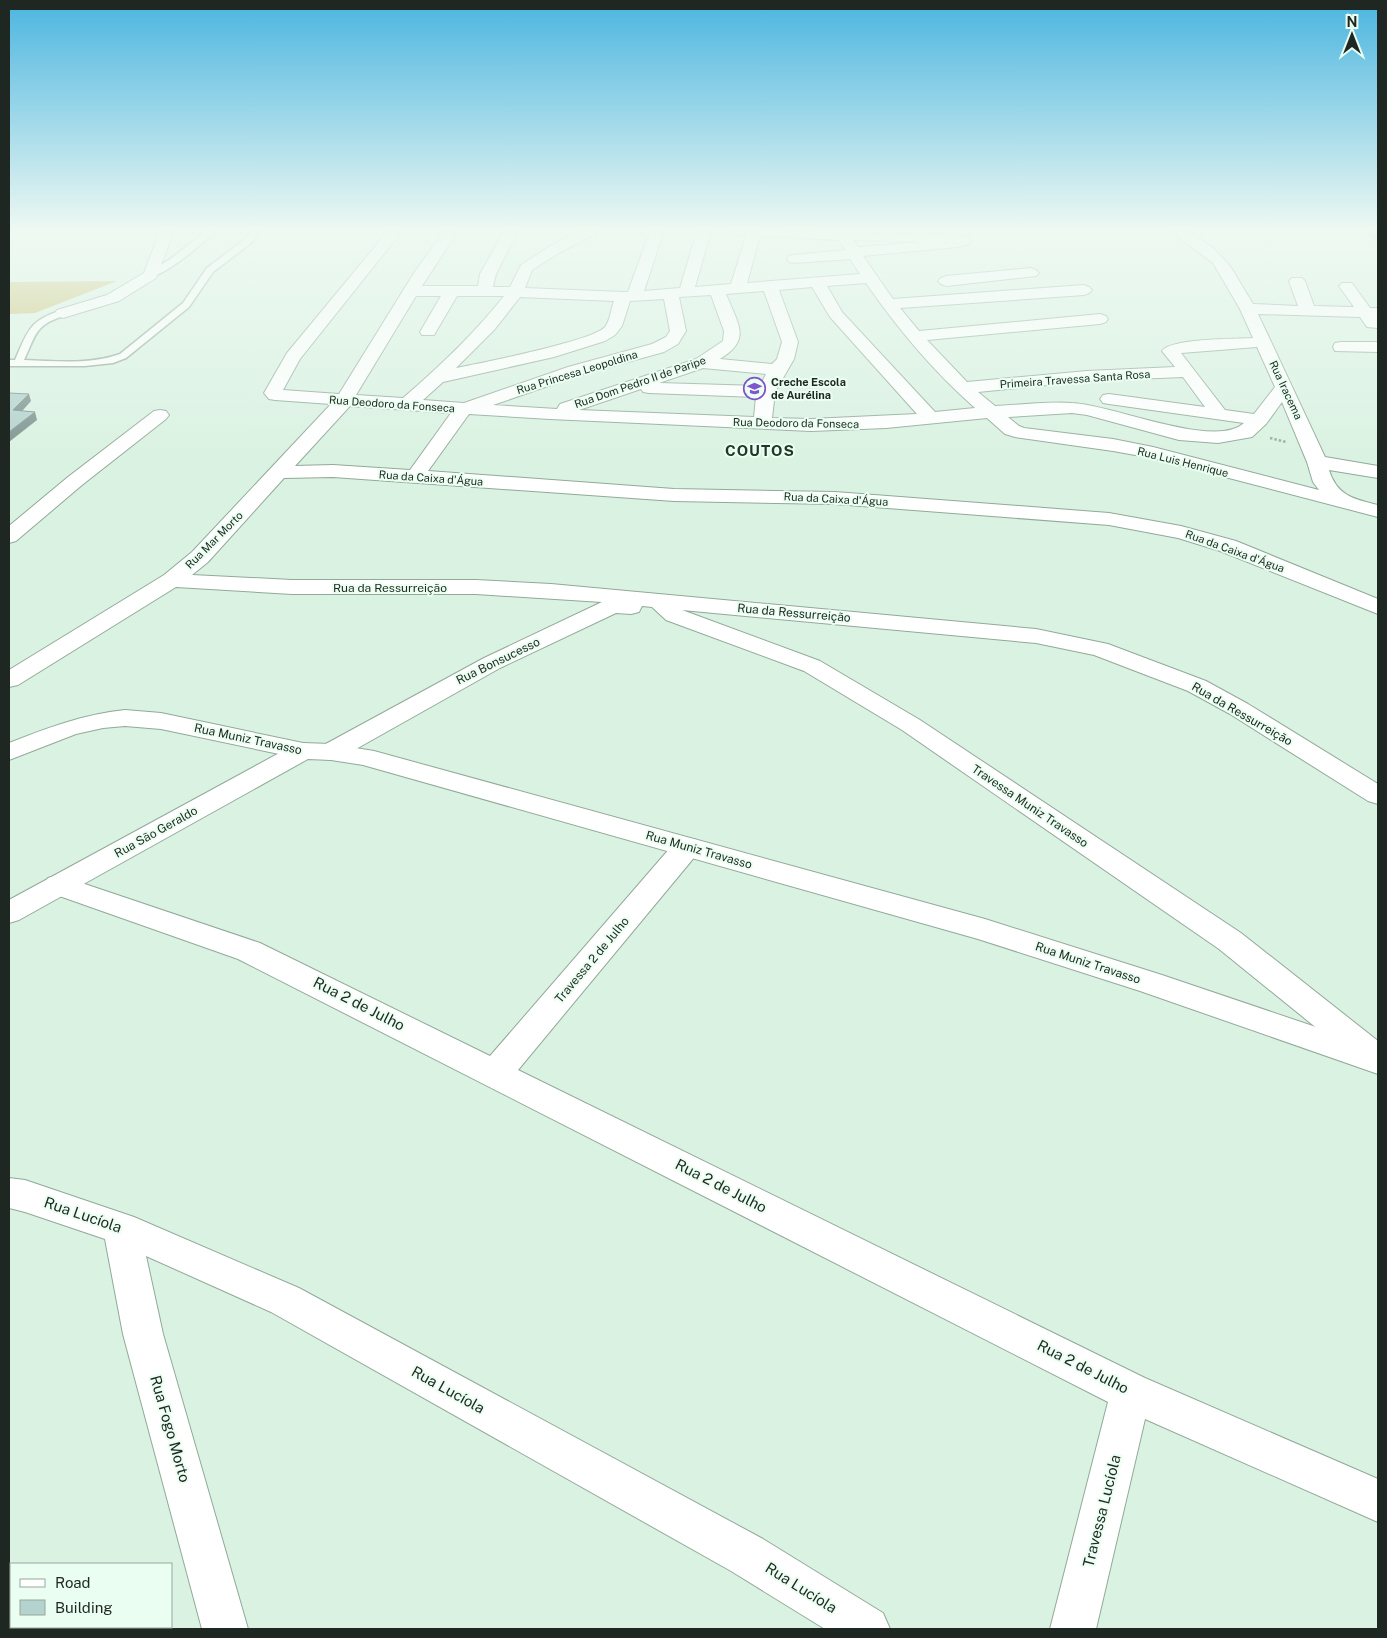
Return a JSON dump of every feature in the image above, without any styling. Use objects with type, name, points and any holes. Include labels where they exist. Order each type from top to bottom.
[{"type":"street","points":[[63,313],[82,307]]},
{"type":"street","name":"Rua Deodoro da Fonseca","points":[[334,307],[293,357],[274,393],[283,397],[463,409],[762,424],[850,424],[991,412],[1072,408],[1088,410],[1167,431],[1197,436],[1218,437],[1245,433]]},
{"type":"street","name":"Rua Mar Morto","points":[[9,680],[172,580],[200,557],[344,401],[402,307]]},
{"type":"street","points":[[428,332],[444,307]]},
{"type":"street","points":[[407,404],[437,378],[490,326],[504,307]]},
{"type":"street","points":[[437,378],[548,353],[599,337],[609,332],[614,326],[623,307]]},
{"type":"street","name":"Rua Princesa Leopoldina","points":[[463,409],[574,371],[658,348],[672,340],[678,332],[679,307]]},
{"type":"street","name":"Rua Dom Pedro II de Paripe","points":[[550,414],[702,363],[725,349],[733,337],[723,307]]},
{"type":"street","points":[[762,424],[766,392],[776,370],[785,359],[790,342],[782,307]]},
{"type":"street","points":[[832,307],[931,418]]},
{"type":"street","name":"Rua Luis Henrique","points":[[891,307],[914,336],[963,388],[1016,432],[1113,445],[1153,453],[1378,512]]},
{"type":"street","points":[[1248,310],[1371,313],[1378,332]]},
{"type":"street","name":"Rua Iracema","points":[[1248,310],[1284,387],[1324,482],[1332,493],[1347,504],[1378,520]]},
{"type":"street","points":[[914,336],[1100,319]]},
{"type":"street","points":[[1219,414],[1188,372],[1170,354],[1172,349],[1264,342]]},
{"type":"street","points":[[1341,347],[1378,346]]},
{"type":"street","points":[[702,363],[776,370]]},
{"type":"street","name":"Primeira Travessa Santa Rosa","points":[[963,388],[1087,376],[1188,372]]},
{"type":"street","points":[[1087,376],[1108,399],[1259,420]]},
{"type":"street","points":[[630,387],[766,392]]},
{"type":"street","points":[[1245,433],[1259,420],[1284,387]]},
{"type":"street","points":[[415,476],[463,409]]},
{"type":"street","points":[[9,537],[75,481],[160,415]]},
{"type":"street","points":[[1153,453],[1167,431]]},
{"type":"street","points":[[1313,454],[1378,472]]},
{"type":"street","name":"Rua da Caixa d'Água","points":[[278,472],[333,472],[415,476],[674,495],[835,498],[1109,519],[1181,532],[1228,546],[1378,607]]},
{"type":"street","name":"Rua da Ressurreição","points":[[172,580],[334,588],[485,588],[551,591],[664,607],[1036,636],[1100,649],[1197,686],[1239,709],[1336,771],[1378,795]]},
{"type":"street","name":"Rua Bonsucesso","points":[[331,752],[492,663],[613,606],[664,607]]},
{"type":"street","name":"Travessa Muniz Travasso","points":[[664,607],[812,666],[911,725],[1230,941],[1378,1060]]},
{"type":"street","name":"Rua Muniz Travasso","points":[[9,752],[67,729],[102,720],[125,718],[161,721],[303,751],[331,752],[365,757],[985,930],[1151,983],[1378,1060]]},
{"type":"street","name":"Rua São Geraldo","points":[[9,913],[303,751]]},
{"type":"street","points":[[1336,771],[1378,774]]},
{"type":"street","name":"Travessa 2 de Julho","points":[[496,1073],[687,847]]},
{"type":"street","name":"Rua 2 de Julho","points":[[58,886],[249,951],[1132,1392],[1378,1501]]},
{"type":"street","name":"Rua Lucíola","points":[[9,1193],[25,1196],[121,1228],[285,1300],[747,1554],[866,1629]]},
{"type":"street","name":"Rua Fogo Morto","points":[[121,1228],[143,1334],[225,1629]]},
{"type":"street","name":"Travessa Lucíola","points":[[1073,1629],[1132,1392]]},
{"type":"lane","points":[[13,363],[100,362],[116,359],[123,356],[183,307]]},
{"type":"lane","points":[[13,363],[28,346],[35,326],[45,319],[63,313]]},
{"type":"path","points":[[1245,433],[1313,454]]},
{"type":"shaded area","points":[[9,307],[49,307],[35,313],[9,314]]},
{"type":"building","points":[[9,393],[29,394],[13,410],[35,412],[9,432]]},
{"type":"place","name":"Creche Escola de Aurélina","points":[[755,388]]},
{"type":"district","name":"COUTOS","points":[[760,451]]}]
